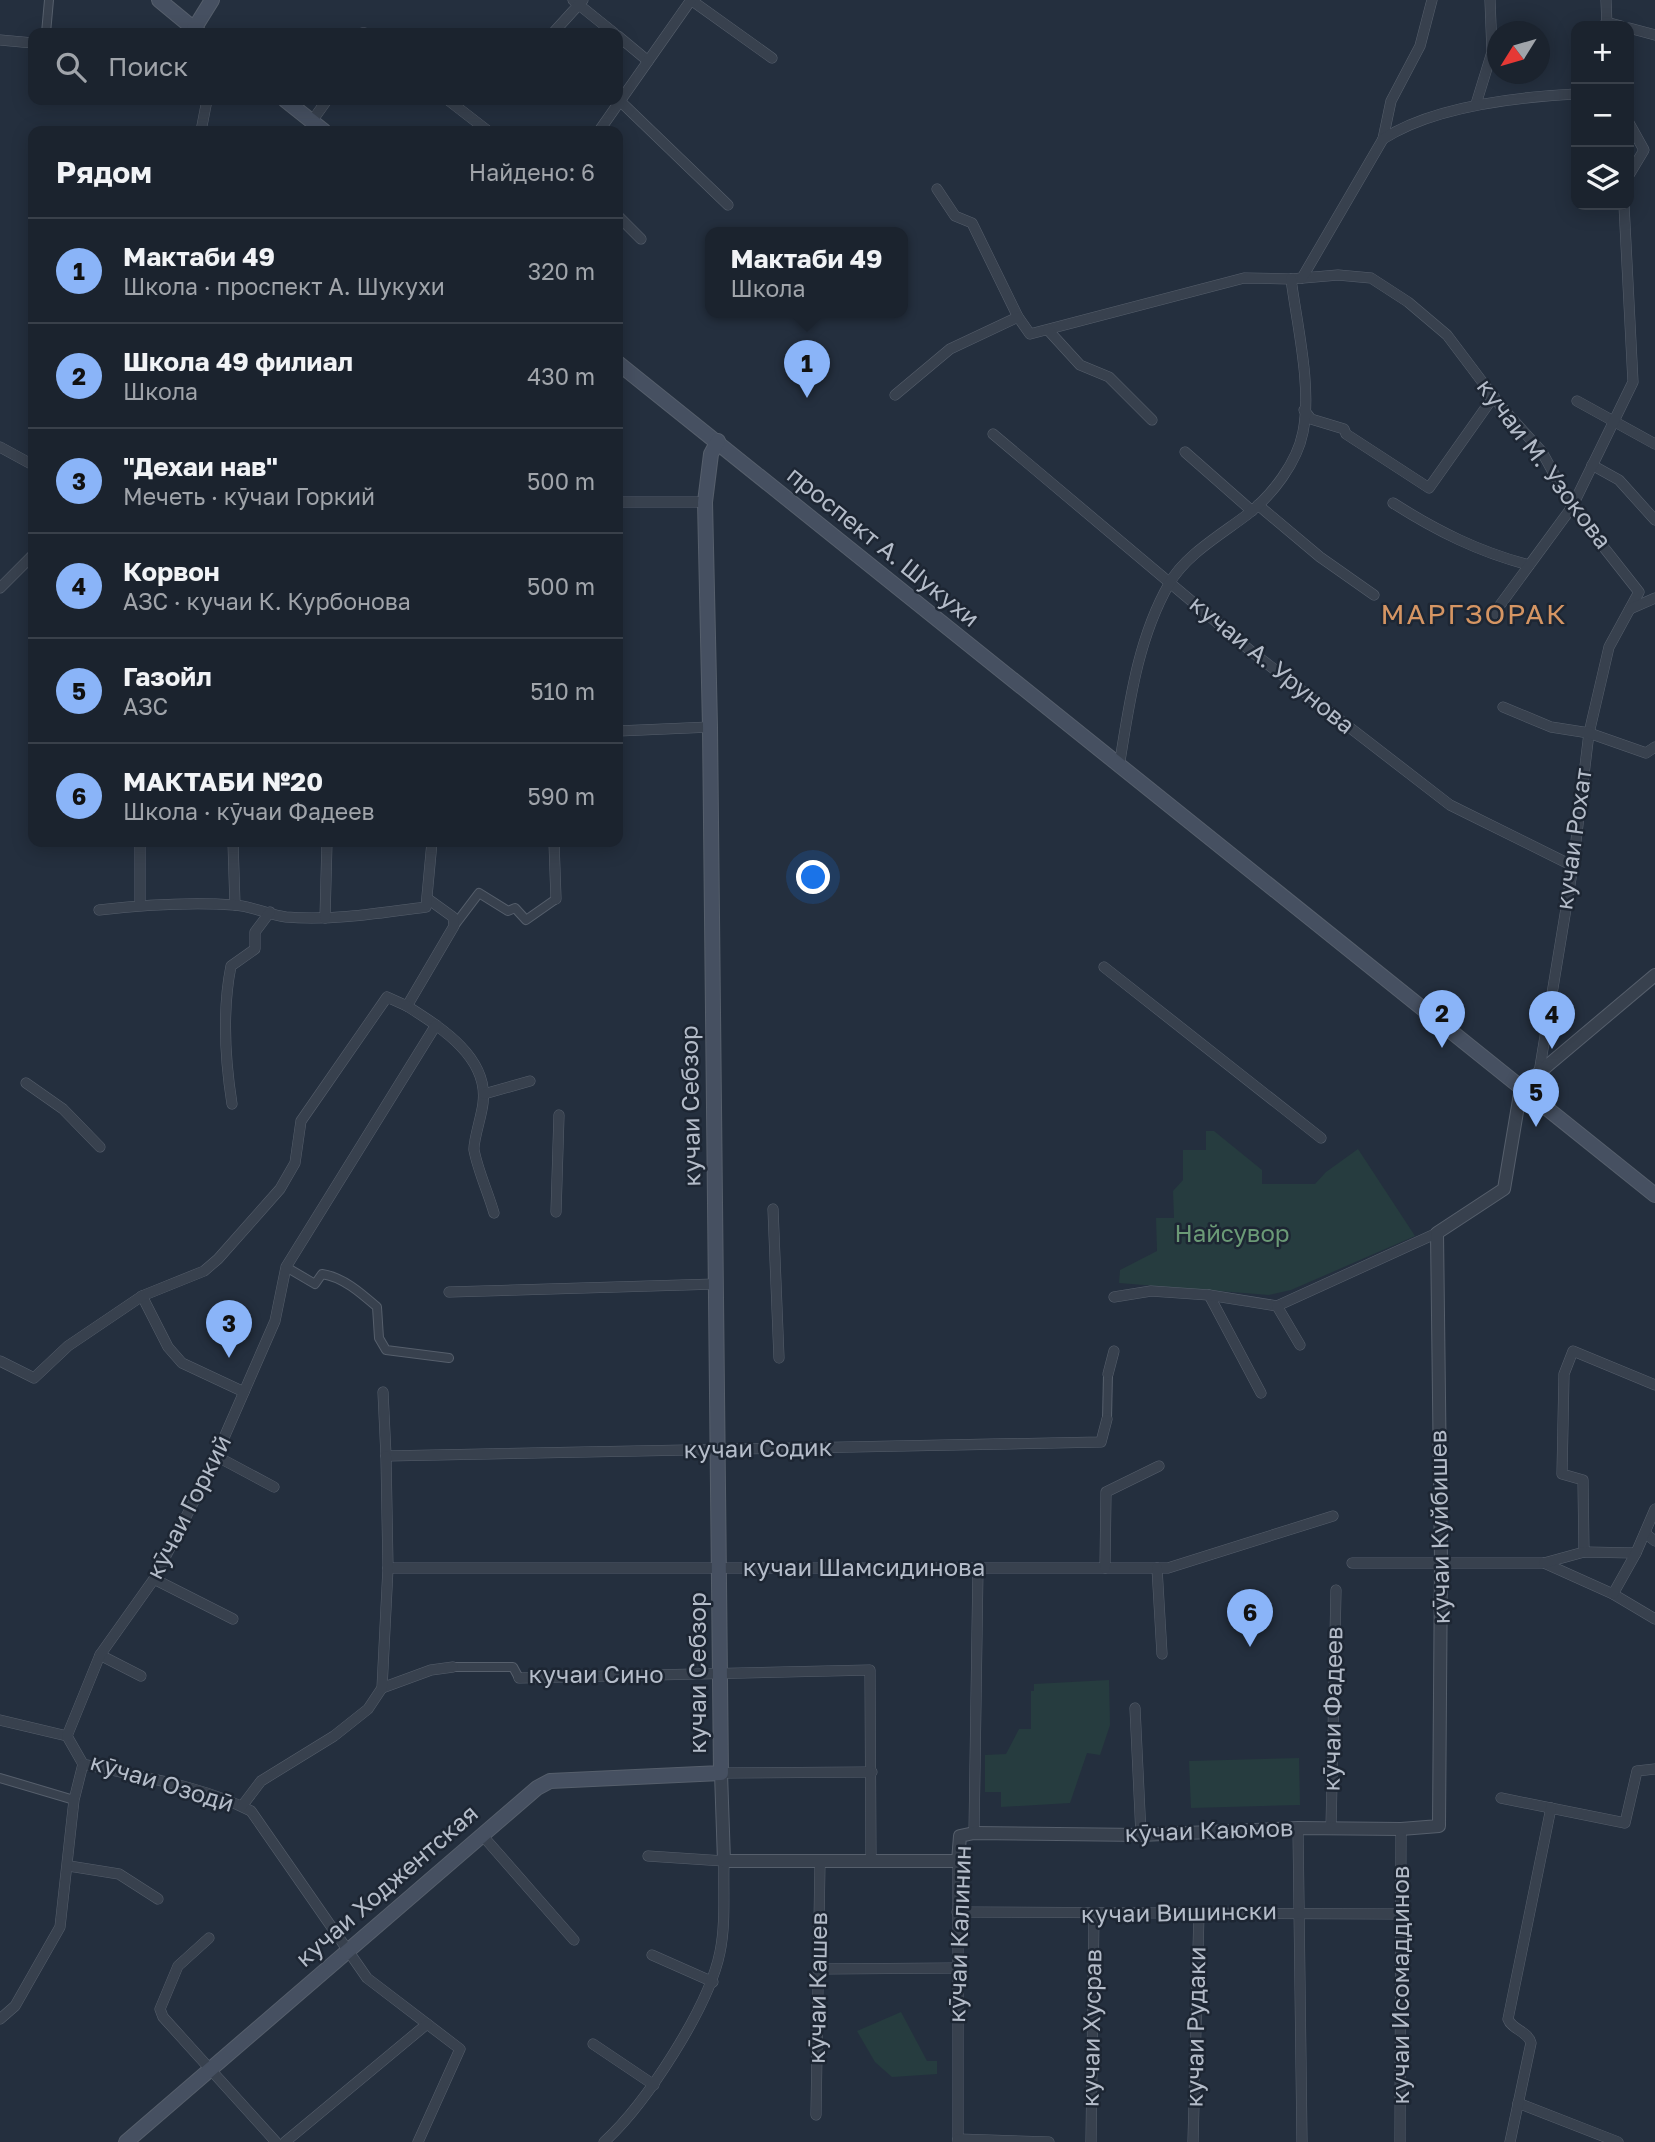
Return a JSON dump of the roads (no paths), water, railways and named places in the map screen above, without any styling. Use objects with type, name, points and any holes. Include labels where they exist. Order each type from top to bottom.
[{"type":"main road","points":[[159,0],[193,28]]},
{"type":"main road","points":[[198,28],[212,0]]},
{"type":"main road","points":[[291,105],[318,126]]},
{"type":"main road","name":"проспект А. Шукухи","points":[[623,367],[1655,1195]]},
{"type":"main road","name":"кучаи Себзор","points":[[718,441],[711,454],[705,502],[710,727],[721,1773]]},
{"type":"main road","name":"кучаи Ходжентская","points":[[127,2142],[537,1788],[550,1781],[721,1773]]},
{"type":"street","points":[[47,28],[50,0]]},
{"type":"street","points":[[623,99],[691,0],[772,58]]},
{"type":"street","points":[[1302,278],[1383,139],[1391,101],[1420,46],[1432,0]]},
{"type":"street","points":[[1476,104],[1492,52],[1490,0]]},
{"type":"street","points":[[1606,0],[1607,21]]},
{"type":"street","points":[[557,28],[578,2],[608,28]]},
{"type":"street","points":[[1634,30],[1655,36]]},
{"type":"street","points":[[0,40],[28,43]]},
{"type":"street","points":[[623,41],[648,61]]},
{"type":"street","points":[[1383,139],[1396,130],[1476,104],[1571,94]]},
{"type":"street","points":[[623,104],[728,205]]},
{"type":"street","points":[[202,126],[206,105]]},
{"type":"street","points":[[312,121],[323,105]]},
{"type":"street","points":[[454,105],[482,126]]},
{"type":"street","points":[[603,126],[619,105]]},
{"type":"street","points":[[1634,132],[1644,150],[1634,167]]},
{"type":"street","points":[[937,189],[955,216],[972,223],[1018,317],[1030,334],[1048,330],[1080,365],[1109,377],[1152,420]]},
{"type":"street","points":[[1492,616],[1572,507],[1633,382],[1625,210]]},
{"type":"street","points":[[623,221],[641,239]]},
{"type":"street","name":"кучаи М. Узокова","points":[[1048,330],[1244,278],[1291,279],[1338,275],[1371,278],[1408,302],[1447,335],[1494,397],[1542,453],[1572,507],[1639,592],[1634,600]]},
{"type":"street","points":[[1119,767],[1135,669],[1169,583],[1194,556],[1255,508],[1278,486],[1303,432],[1304,380],[1291,279]]},
{"type":"street","points":[[895,395],[950,349],[1018,317]]},
{"type":"street","points":[[1304,410],[1311,419],[1344,429],[1346,434],[1429,488],[1494,397]]},
{"type":"street","points":[[1577,401],[1655,444]]},
{"type":"street","name":"кучаи А. Урунова","points":[[993,434],[1132,547],[1169,583],[1252,652],[1450,805],[1573,866]]},
{"type":"street","points":[[0,447],[28,462]]},
{"type":"street","points":[[1185,452],[1255,508],[1374,595]]},
{"type":"street","points":[[1592,466],[1619,480],[1655,520]]},
{"type":"street","points":[[623,502],[705,502]]},
{"type":"street","points":[[1394,503],[1437,530],[1489,555],[1529,565]]},
{"type":"street","points":[[0,588],[28,560]]},
{"type":"street","points":[[1628,610],[1655,598]]},
{"type":"street","name":"кучаи Рохат","points":[[1539,1073],[1573,866],[1589,733],[1609,647],[1634,600]]},
{"type":"street","points":[[1503,707],[1551,727],[1589,733],[1646,754],[1655,747]]},
{"type":"street","points":[[623,731],[710,727]]},
{"type":"street","points":[[140,847],[140,905]]},
{"type":"street","points":[[233,847],[235,905]]},
{"type":"street","points":[[325,918],[327,847]]},
{"type":"street","points":[[99,910],[140,905],[235,905],[283,917],[342,918],[361,913],[426,907],[432,847]]},
{"type":"street","points":[[407,1006],[454,926],[479,894],[508,911],[515,908],[526,920],[556,899],[554,847]]},
{"type":"street","points":[[428,899],[453,917],[454,926]]},
{"type":"street","points":[[232,1104],[226,1070],[226,991],[231,966],[255,949],[255,932],[270,912]]},
{"type":"street","points":[[1104,967],[1321,1138]]},
{"type":"street","points":[[1114,1297],[1151,1291],[1209,1295],[1277,1306],[1437,1233],[1504,1189],[1521,1088],[1655,975]]},
{"type":"street","points":[[0,1361],[34,1378],[68,1346],[142,1296],[204,1270],[218,1259],[280,1189],[295,1163],[301,1121],[387,997],[407,1006],[457,1040],[475,1065],[485,1094],[473,1148],[494,1213]]},
{"type":"street","name":"кӯчаи Горкий","points":[[67,1736],[100,1655],[154,1579],[216,1456],[275,1321],[286,1267],[436,1025]]},
{"type":"street","points":[[485,1094],[530,1081]]},
{"type":"street","points":[[26,1083],[63,1109],[100,1147]]},
{"type":"street","points":[[556,1212],[559,1115]]},
{"type":"street","points":[[773,1209],[779,1358]]},
{"type":"street","name":"кӯчаи Куйбишев","points":[[1437,1233],[1441,1821]]},
{"type":"street","points":[[286,1267],[315,1284],[322,1274],[332,1275],[363,1295],[377,1307],[379,1338],[386,1350],[449,1359]]},
{"type":"street","points":[[449,1292],[716,1284]]},
{"type":"street","points":[[1209,1295],[1261,1393]]},
{"type":"street","points":[[142,1296],[168,1347],[182,1363],[244,1392]]},
{"type":"street","points":[[1277,1306],[1300,1345]]},
{"type":"street","name":"кучаи Содик","points":[[386,1456],[1101,1442],[1107,1419],[1108,1374],[1114,1351]]},
{"type":"street","points":[[1584,1552],[1583,1480],[1562,1474],[1563,1374],[1573,1351],[1655,1385]]},
{"type":"street","points":[[242,1806],[261,1781],[334,1736],[368,1709],[382,1688],[388,1568],[383,1392]]},
{"type":"street","points":[[216,1456],[274,1487]]},
{"type":"street","points":[[1105,1568],[1107,1493],[1159,1466]]},
{"type":"street","points":[[1613,1594],[1646,1534],[1655,1509]]},
{"type":"street","name":"кучаи Шамсидинова","points":[[388,1568],[1168,1568],[1333,1516]]},
{"type":"street","points":[[1646,1534],[1655,1541]]},
{"type":"street","points":[[1352,1563],[1544,1563],[1584,1552],[1636,1553]]},
{"type":"street","points":[[1544,1563],[1613,1594],[1655,1619]]},
{"type":"street","name":"кӯчаи Калинин","points":[[958,2140],[958,1861],[960,1836],[974,1833],[978,1568]]},
{"type":"street","points":[[1157,1568],[1162,1654]]},
{"type":"street","points":[[154,1579],[233,1619]]},
{"type":"street","name":"кӯчаи Фадеев","points":[[1331,1828],[1336,1590]]},
{"type":"street","points":[[100,1655],[141,1676]]},
{"type":"street","points":[[382,1688],[432,1670],[453,1667]]},
{"type":"street","name":"кучаи Сино","points":[[453,1667],[513,1667],[519,1678],[870,1670],[872,1772]]},
{"type":"street","points":[[1135,1708],[1141,1835]]},
{"type":"street","name":"кӯчаи Озодӣ","points":[[0,1720],[67,1736],[83,1764],[172,1784],[251,1811],[367,1979],[460,2049],[418,2142]]},
{"type":"street","points":[[0,2019],[15,2006],[60,1927],[69,1866],[74,1800],[83,1764]]},
{"type":"street","points":[[1501,1798],[1625,1823],[1637,1771],[1655,1769]]},
{"type":"street","points":[[604,2142],[622,2126],[654,2085],[713,1982],[721,1949],[724,1861],[721,1773],[872,1772],[871,1862]]},
{"type":"street","points":[[0,1778],[74,1800]]},
{"type":"street","points":[[1510,2142],[1531,2043],[1528,2036],[1511,2026],[1508,2019],[1551,1808]]},
{"type":"street","name":"кӯчаи Каюмов","points":[[974,1833],[1141,1835],[1298,1828],[1401,1829],[1435,1828],[1441,1821]]},
{"type":"street","points":[[1298,1828],[1302,2142]]},
{"type":"street","name":"кучаи Исомаддинов","points":[[1400,2142],[1401,1829]]},
{"type":"street","points":[[482,1835],[574,1940]]},
{"type":"street","points":[[648,1856],[724,1861],[958,1861]]},
{"type":"street","name":"кӯчаи Кашев","points":[[816,2115],[820,1861]]},
{"type":"street","points":[[69,1866],[119,1874],[158,1899]]},
{"type":"street","name":"кучаи Вишински","points":[[957,1912],[1094,1914],[1300,1911],[1402,1914]]},
{"type":"street","name":"кучаи Рудаки","points":[[1193,2142],[1199,1913]]},
{"type":"street","name":"кучаи Хусрав","points":[[1091,2142],[1094,1914]]},
{"type":"street","points":[[209,1938],[178,1966],[160,2009],[163,2017],[276,2142]]},
{"type":"street","points":[[652,1955],[713,1982]]},
{"type":"street","points":[[818,1969],[957,1968]]},
{"type":"street","points":[[285,2142],[427,2024]]},
{"type":"street","points":[[593,2044],[654,2085]]},
{"type":"street","points":[[1518,2103],[1618,2142]]},
{"type":"street","points":[[958,2140],[1049,2142]]},
{"type":"place","name":"Мактаби 49","points":[[807,398]]},
{"type":"place","name":"Школа 49 филиал","points":[[1442,1048]]},
{"type":"place","name":"Корвон","points":[[1552,1049]]},
{"type":"place","name":"Газойл","points":[[1536,1127]]},
{"type":"place","name":"\"Дехаи нав\"","points":[[229,1358]]},
{"type":"place","name":"МАКТАБИ №20","points":[[1250,1647]]},
{"type":"district","name":"МАРГЗОРАК","points":[[1474,614]]},
{"type":"park label","name":"Найсувор","points":[[1232,1234]]}]
